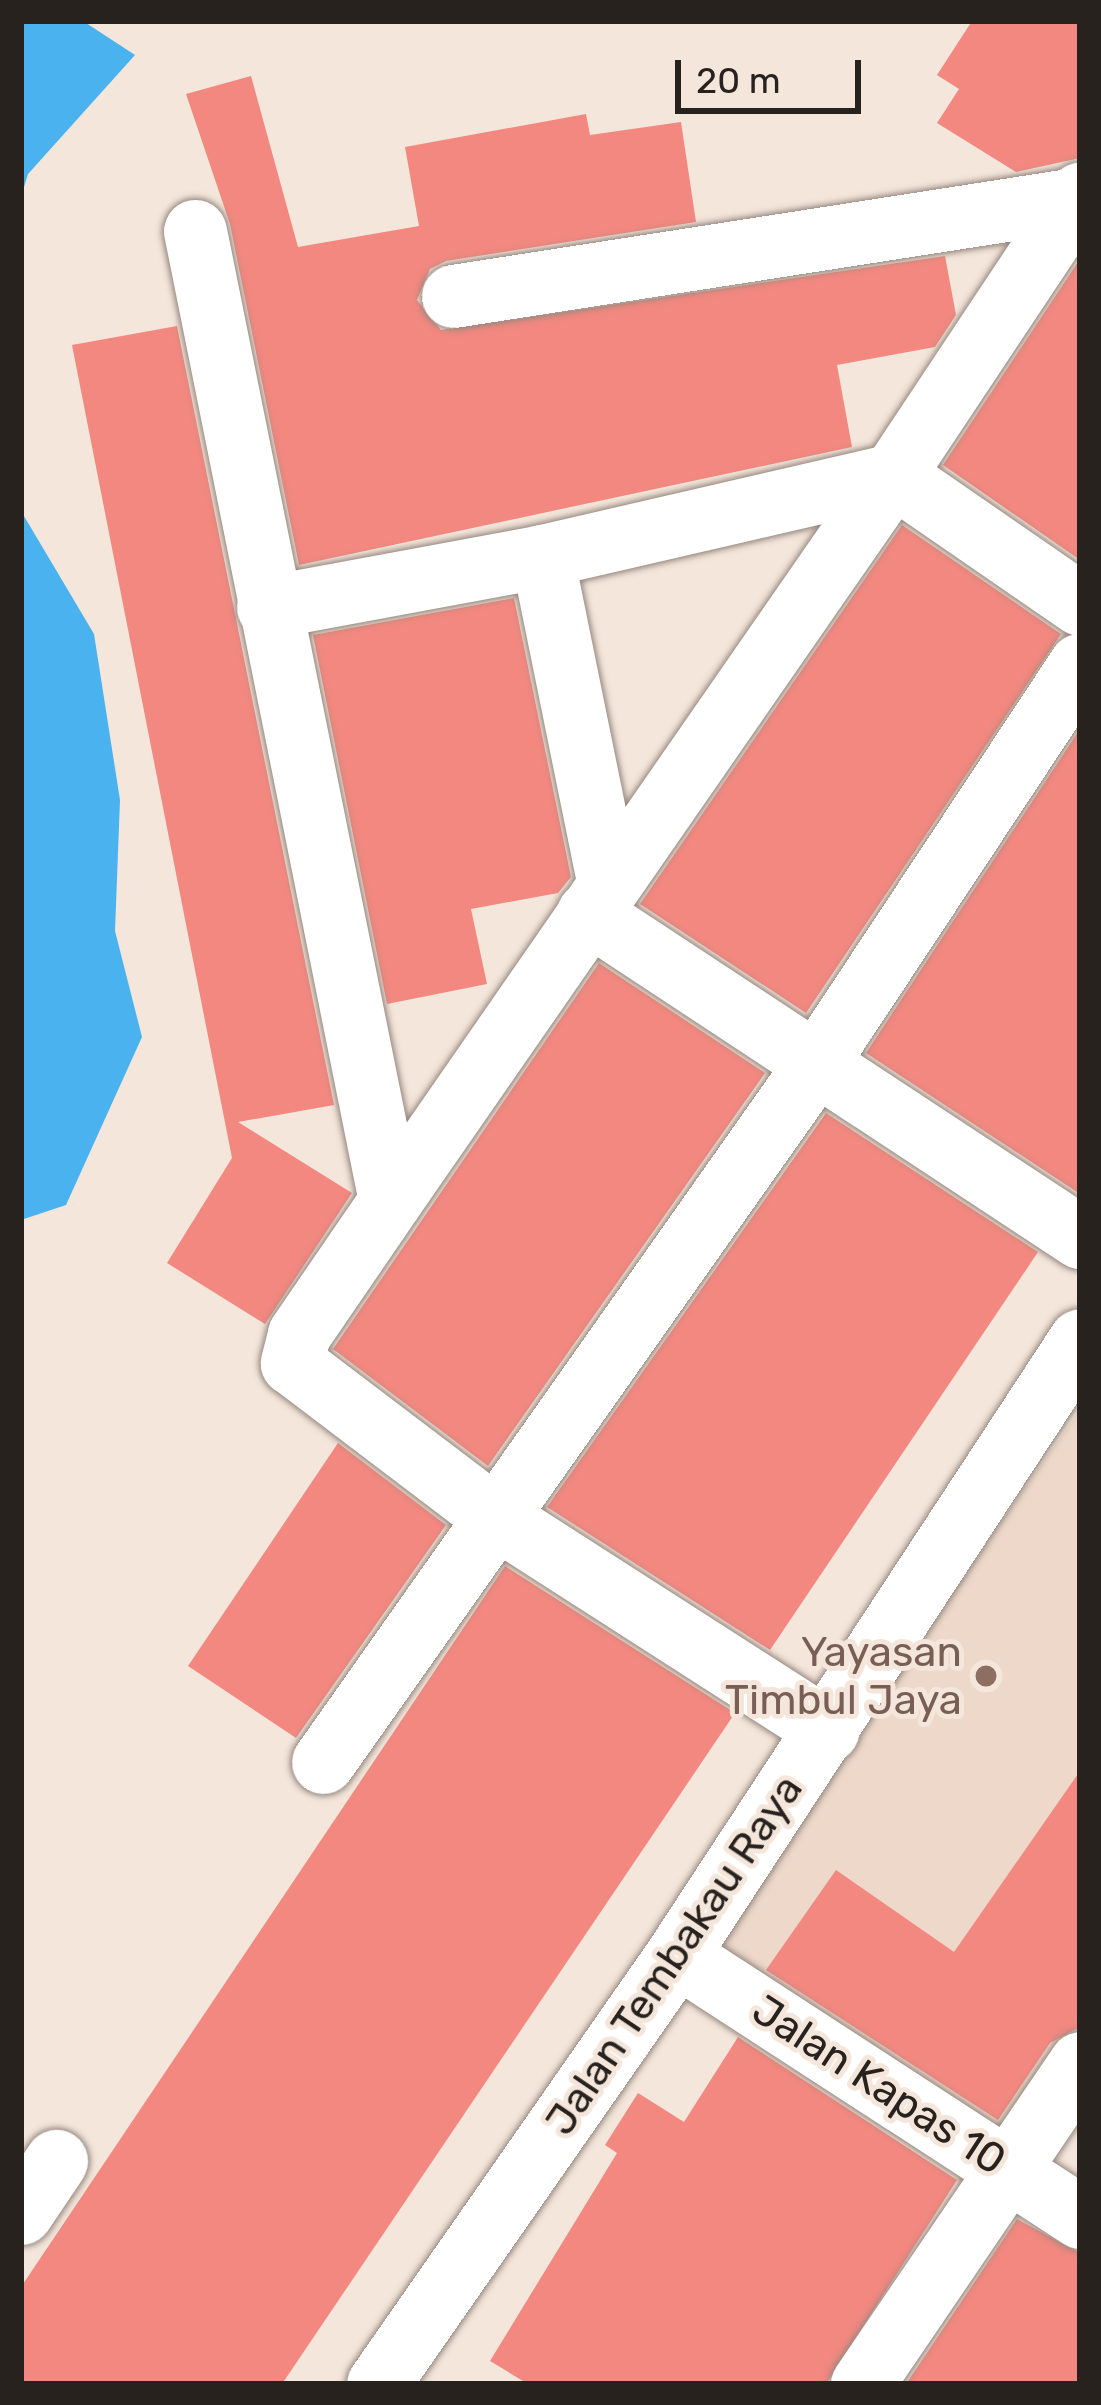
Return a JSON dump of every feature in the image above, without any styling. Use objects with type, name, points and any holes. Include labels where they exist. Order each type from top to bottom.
[{"type":"street","points":[[453,296],[1078,197]]},
{"type":"street","points":[[828,1730],[491,1514],[292,1364],[299,1334],[892,475],[1078,197]]},
{"type":"street","points":[[195,231],[390,1201]]},
{"type":"street","points":[[268,607],[542,556],[892,475],[1080,604]]},
{"type":"street","points":[[542,556],[598,897],[813,1068],[1080,1237]]},
{"type":"street","points":[[323,1762],[491,1514],[813,1068],[1080,664]]},
{"type":"street","name":"Jalan Tembakau Raya","points":[[378,2384],[677,1955],[1080,1340]]},
{"type":"street","name":"Jalan Kapas 10","points":[[677,1955],[1080,2217]]},
{"type":"street","points":[[863,2383],[1003,2164],[1080,2063]]},
{"type":"street","points":[[21,2213],[56,2161]]},
{"type":"shaded area","name":"Yayasan Timbul Jaya","points":[[1080,1410],[1080,2032],[998,2149],[705,1943]]},
{"type":"water","points":[[21,21],[83,21],[135,55],[28,174],[21,197]]},
{"type":"water","points":[[21,511],[94,634],[120,800],[115,931],[142,1037],[66,1205],[21,1220]]},
{"type":"building","points":[[972,21],[1080,21],[1080,158],[1016,172],[937,123],[959,89],[937,75]]},
{"type":"building","points":[[251,76],[298,247],[419,226],[405,147],[586,114],[590,135],[681,122],[696,222],[446,261],[430,269],[417,300],[441,330],[945,256],[956,315],[935,347],[837,365],[852,447],[299,565],[230,224],[186,94]]},
{"type":"building","points":[[1080,259],[1080,560],[943,465]]},
{"type":"building","points":[[177,326],[334,1105],[238,1122],[352,1193],[265,1324],[167,1263],[232,1158],[72,345]]},
{"type":"building","points":[[902,525],[1061,634],[806,1013],[640,904]]},
{"type":"building","points":[[514,598],[571,877],[558,893],[471,909],[487,984],[387,1004],[313,635]]},
{"type":"building","points":[[1080,729],[1080,1187],[1077,1192],[866,1053]]},
{"type":"building","points":[[599,963],[765,1073],[488,1466],[333,1349]]},
{"type":"building","points":[[826,1113],[1038,1252],[770,1650],[547,1507]]},
{"type":"building","points":[[338,1443],[446,1525],[296,1738],[188,1666]]},
{"type":"building","points":[[505,1566],[735,1713],[282,2384],[21,2384],[21,2287]]},
{"type":"building","points":[[1080,1771],[1080,2027],[1050,2043],[998,2120],[766,1970],[836,1870],[954,1952]]},
{"type":"building","points":[[738,2037],[957,2180],[826,2384],[528,2384],[490,2361],[617,2153],[605,2145],[638,2093],[684,2122]]},
{"type":"building","points":[[1017,2219],[1080,2253],[1080,2384],[906,2384]]},
{"type":"place","name":"Yayasan Timbul Jaya","points":[[986,1676]]}]
